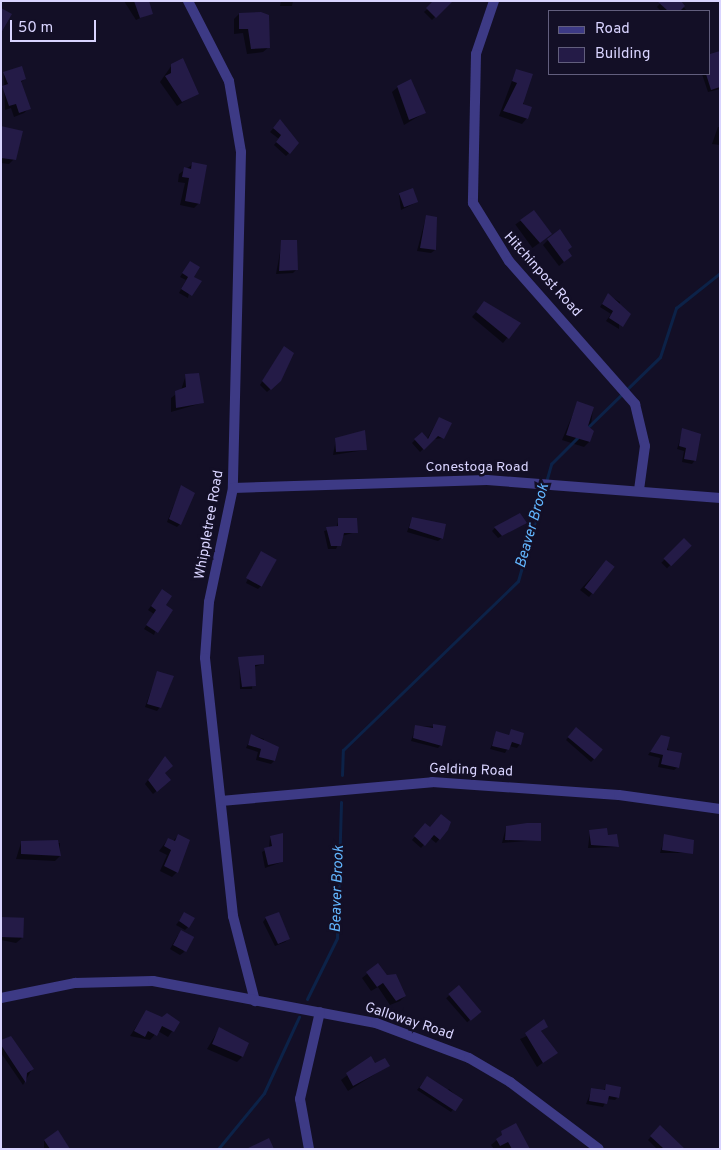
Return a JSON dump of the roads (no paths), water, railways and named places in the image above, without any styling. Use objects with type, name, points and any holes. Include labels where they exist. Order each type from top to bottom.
[{"type":"street","name":"Whippletree Road","points":[[188,1],[229,81],[240,144],[233,488],[205,633],[233,916],[255,1001]]},
{"type":"street","name":"Hitchinpost Road","points":[[494,1],[476,54],[473,203],[509,262],[635,404],[645,446],[639,490]]},
{"type":"street","name":"Conestoga Road","points":[[233,488],[487,480],[639,490],[720,498]]},
{"type":"street","name":"Gelding Road","points":[[221,801],[432,782],[527,786],[720,809]]},
{"type":"street","name":"Galloway Road","points":[[1,998],[74,983],[153,981],[376,1023],[469,1058],[510,1082],[600,1149]]},
{"type":"street","points":[[308,1149],[300,1099],[320,1012]]},
{"type":"waterway","name":"Beaver Brook","points":[[587,428],[660,357],[676,308],[720,273]]},
{"type":"waterway","name":"Beaver Brook","points":[[342,775],[343,750],[518,581],[551,464],[579,436]]},
{"type":"waterway","name":"Beaver Brook","points":[[307,999],[337,938],[341,802]]},
{"type":"waterway","name":"Beaver Brook","points":[[218,1149],[264,1093],[299,1017]]}]
